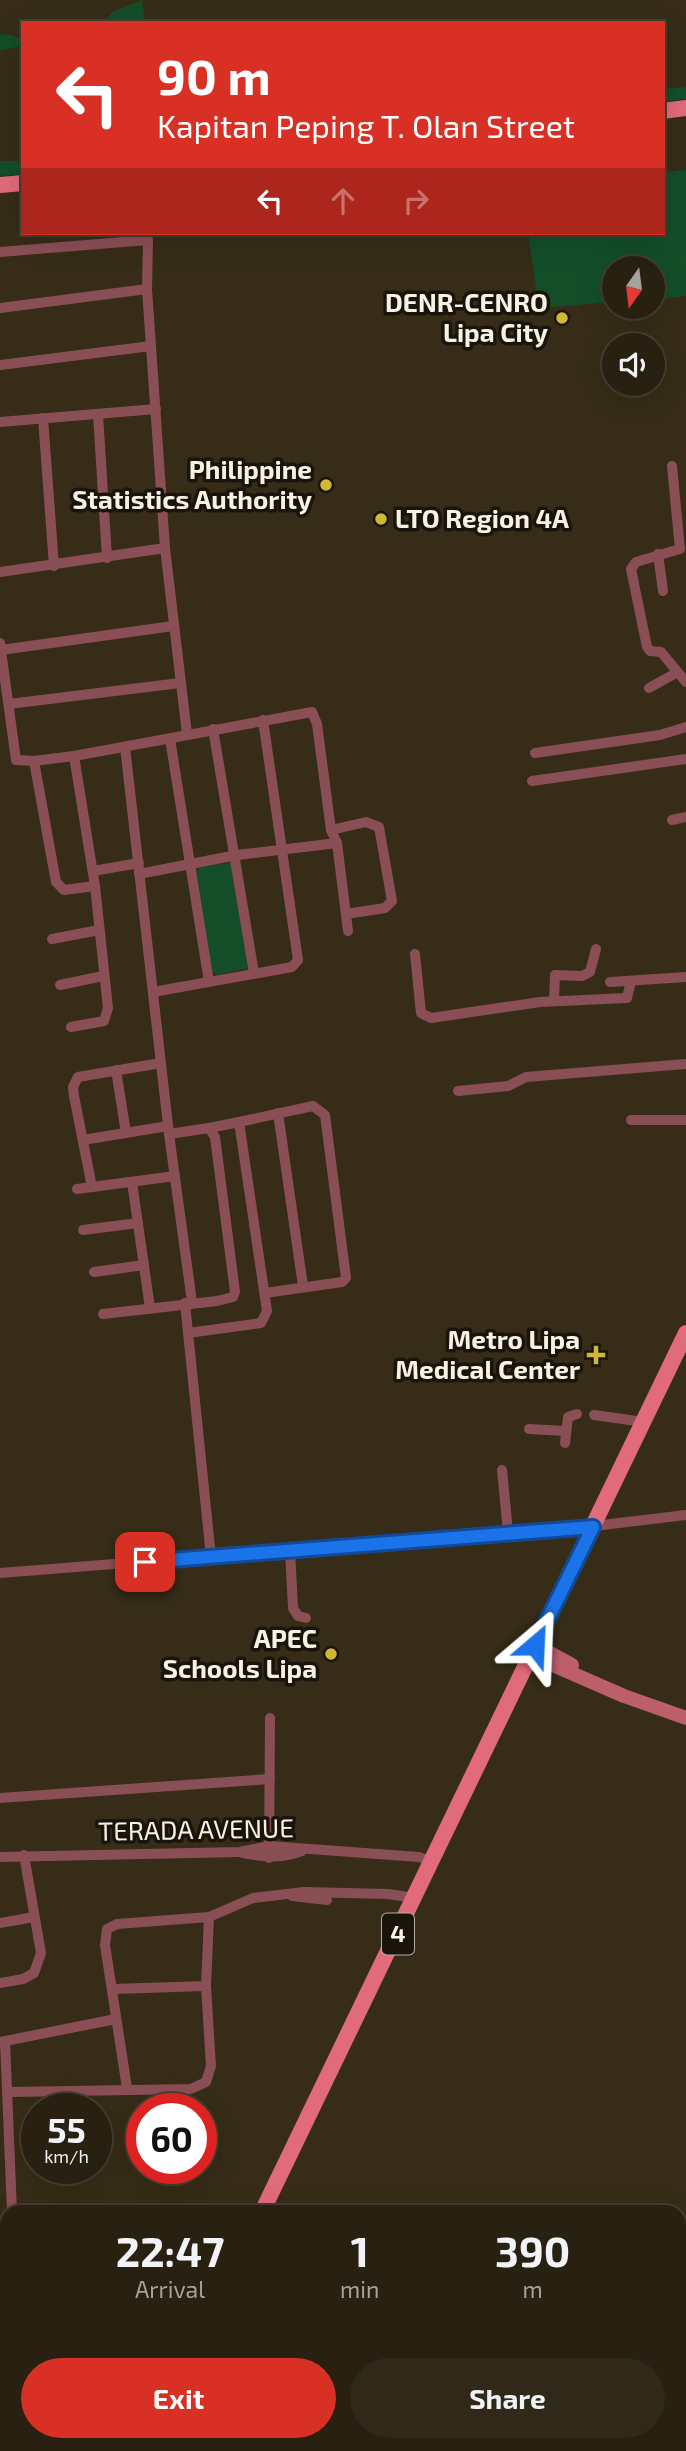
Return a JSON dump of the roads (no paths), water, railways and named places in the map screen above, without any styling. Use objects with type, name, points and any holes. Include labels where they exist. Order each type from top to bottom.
[{"type":"main road","points":[[665,111],[686,108]]},
{"type":"main road","points":[[0,185],[21,183]]},
{"type":"main road","name":"4","points":[[265,2205],[686,1333]]},
{"type":"main road","points":[[532,1650],[625,1691],[686,1712]]},
{"type":"main road","points":[[532,1650],[624,1696],[686,1717]]},
{"type":"street","points":[[0,252],[148,240],[147,289],[164,548],[187,734]]},
{"type":"street","points":[[0,308],[147,289]]},
{"type":"street","points":[[0,365],[151,346]]},
{"type":"street","points":[[0,422],[156,409]]},
{"type":"street","points":[[98,414],[107,558]]},
{"type":"street","points":[[43,418],[54,566]]},
{"type":"street","points":[[672,466],[681,547],[632,566],[634,596],[649,649],[661,652],[686,682]]},
{"type":"street","points":[[0,572],[164,548]]},
{"type":"street","points":[[658,554],[663,591]]},
{"type":"street","points":[[173,626],[1,646],[16,760],[34,761],[74,756],[307,711],[315,716],[331,830],[337,843],[348,931]]},
{"type":"street","points":[[649,688],[676,673]]},
{"type":"street","points":[[9,704],[180,683]]},
{"type":"street","points":[[153,992],[292,967],[298,960],[284,849],[263,720]]},
{"type":"street","points":[[535,753],[660,735],[686,727]]},
{"type":"street","points":[[213,729],[237,855],[254,973]]},
{"type":"street","points":[[170,739],[209,982]]},
{"type":"street","points":[[125,747],[189,1303],[188,1332],[211,1557]]},
{"type":"street","points":[[71,1027],[104,1021],[107,1016],[95,886],[74,756]]},
{"type":"street","points":[[532,781],[686,759]]},
{"type":"street","points":[[34,761],[56,882],[64,890],[95,886]]},
{"type":"street","points":[[672,820],[686,817]]},
{"type":"street","points":[[331,830],[366,822],[379,827],[392,901],[385,908],[346,914]]},
{"type":"street","points":[[93,871],[190,865],[237,855],[337,843]]},
{"type":"street","points":[[52,939],[99,930]]},
{"type":"street","points":[[554,1001],[555,975],[582,976],[590,972],[596,948]]},
{"type":"street","points":[[415,954],[421,1013],[430,1018],[554,1001],[628,998],[631,981]]},
{"type":"street","points":[[60,985],[103,976]]},
{"type":"street","points":[[610,982],[686,977]]},
{"type":"street","points":[[92,1186],[73,1087],[78,1077],[160,1063]]},
{"type":"street","points":[[457,1091],[508,1086],[526,1077],[686,1064]]},
{"type":"street","points":[[116,1070],[126,1133]]},
{"type":"street","points":[[83,1140],[126,1133],[209,1128],[313,1106],[320,1109],[324,1115],[346,1278],[342,1282],[265,1293]]},
{"type":"street","points":[[278,1113],[303,1286]]},
{"type":"street","points":[[631,1120],[686,1120]]},
{"type":"street","points":[[188,1332],[261,1323],[267,1311],[239,1122]]},
{"type":"street","points":[[103,1314],[233,1297],[236,1292],[217,1147],[209,1128]]},
{"type":"street","points":[[77,1189],[175,1176]]},
{"type":"street","points":[[132,1182],[150,1308]]},
{"type":"street","points":[[83,1230],[138,1223]]},
{"type":"street","points":[[94,1272],[144,1265]]},
{"type":"street","points":[[529,1429],[565,1437],[568,1417],[577,1413]]},
{"type":"street","points":[[594,1415],[644,1422]]},
{"type":"street","points":[[502,1470],[508,1532]]},
{"type":"street","points":[[0,1573],[593,1527],[686,1515]]},
{"type":"street","points":[[290,1550],[293,1608],[298,1616],[306,1618]]},
{"type":"street","points":[[269,1852],[270,1718]]},
{"type":"street","points":[[0,1798],[270,1779]]},
{"type":"street","name":"TERADA AVENUE","points":[[0,1857],[269,1852],[288,1857],[303,1851],[419,1857],[433,1862]]},
{"type":"street","points":[[0,1983],[23,1979],[38,1966],[41,1953],[24,1855]]},
{"type":"street","points":[[127,2088],[106,1945],[107,1929],[117,1924],[209,1917],[253,1898],[292,1896],[305,1899],[414,1901]]},
{"type":"street","points":[[0,1923],[34,1917]]},
{"type":"street","points":[[9,2092],[191,2089],[206,2082],[211,2066],[206,1986],[209,1917]]},
{"type":"street","points":[[113,1989],[206,1986]]},
{"type":"street","points":[[6,2197],[5,2114],[9,2092],[3,2042],[116,2019]]},
{"type":"place","name":"DENR-CENRO Lipa City","points":[[562,318]]},
{"type":"place","name":"Philippine Statistics Authority","points":[[326,485]]},
{"type":"place","name":"LTO Region 4A","points":[[381,519]]},
{"type":"place","name":"Metro Lipa Medical Center","points":[[596,1355]]},
{"type":"place","name":"APEC Schools Lipa","points":[[331,1654]]}]
